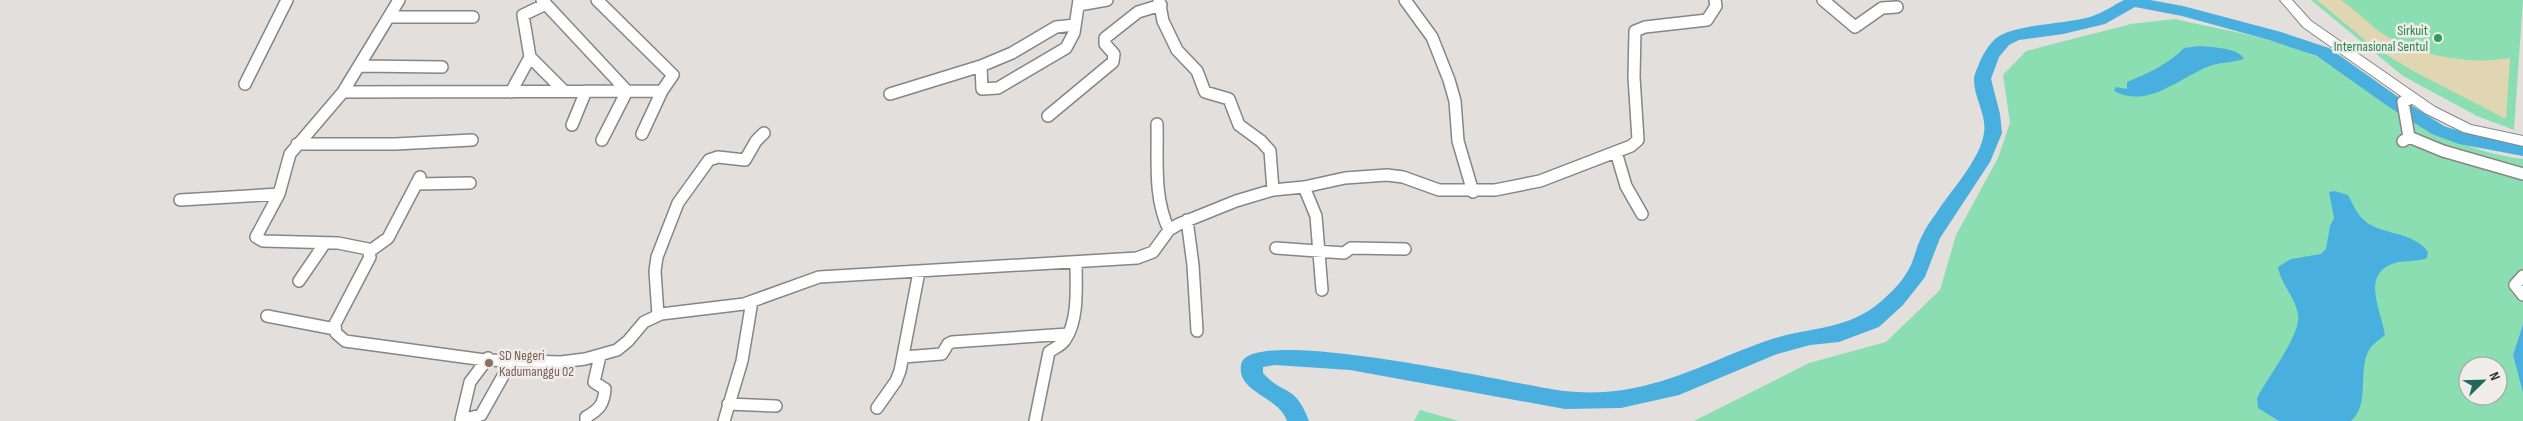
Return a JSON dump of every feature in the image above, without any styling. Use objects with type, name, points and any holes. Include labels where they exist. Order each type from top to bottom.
[{"type":"street","points":[[245,84],[287,0]]},
{"type":"street","points":[[370,251],[350,245],[325,242],[257,240],[257,234],[279,194],[287,162],[297,144],[343,92],[399,0]]},
{"type":"street","points":[[597,0],[674,75],[662,91],[642,134]]},
{"type":"street","points":[[981,66],[982,89],[998,88],[1066,48],[1071,41],[1076,25],[1079,3],[1107,0]]},
{"type":"street","points":[[1405,0],[1432,37],[1449,80],[1454,101],[1458,141],[1473,192]]},
{"type":"street","points":[[370,251],[370,257],[335,329],[338,337],[354,343],[488,358],[557,361],[600,356],[625,347],[643,323],[658,315],[737,306],[795,283],[819,277],[1076,262],[1144,256],[1153,252],[1169,230],[1187,220],[1273,190],[1304,187],[1345,178],[1386,175],[1403,177],[1439,190],[1473,192],[1525,185],[1616,152],[1631,146],[1638,140],[1634,77],[1635,31],[1645,27],[1707,20],[1716,6],[1715,0]]},
{"type":"street","points":[[1823,0],[1855,27],[1882,8],[1897,8]]},
{"type":"street","points":[[2286,0],[2307,24],[2407,100],[2450,122],[2487,134],[2523,141]]},
{"type":"street","points":[[564,91],[530,57],[523,16],[544,2],[627,91]]},
{"type":"street","points":[[1048,116],[1113,62],[1114,54],[1105,44],[1105,38],[1138,12],[1160,3],[1163,21],[1177,50],[1197,70],[1204,90],[1231,101],[1239,126],[1268,148],[1271,156],[1273,190]]},
{"type":"street","points":[[390,16],[473,17]]},
{"type":"street","points":[[890,94],[981,66],[1012,53],[1056,27],[1076,25]]},
{"type":"street","points":[[511,92],[530,57]]},
{"type":"street","points":[[359,66],[442,67]]},
{"type":"street","points":[[343,92],[464,90],[511,92],[662,91]]},
{"type":"street","points":[[572,125],[586,91]]},
{"type":"street","points":[[602,140],[627,91]]},
{"type":"street","points":[[2407,100],[2406,136],[2443,151],[2523,174]]},
{"type":"street","points":[[1157,124],[1160,210],[1169,230]]},
{"type":"street","points":[[658,315],[655,271],[657,257],[678,203],[706,162],[718,156],[745,160],[756,141],[764,133]]},
{"type":"street","points":[[297,144],[395,144],[472,140]]},
{"type":"street","points":[[1616,152],[1626,186],[1642,214]]},
{"type":"street","points":[[370,251],[388,238],[418,180],[470,183]]},
{"type":"street","points":[[1304,187],[1316,216],[1317,250],[1322,290]]},
{"type":"street","points":[[180,200],[279,194]]},
{"type":"street","points":[[1187,220],[1193,265],[1197,331]]},
{"type":"street","points":[[299,281],[325,242]]},
{"type":"street","points":[[1276,248],[1346,253],[1352,248],[1406,249]]},
{"type":"street","points":[[1035,421],[1049,352],[1064,341],[1068,334],[1076,294],[1076,262]]},
{"type":"street","points":[[877,408],[896,381],[903,357],[919,272]]},
{"type":"street","points":[[2522,278],[2515,285],[2523,296]]},
{"type":"street","points":[[724,421],[742,361],[752,301]]},
{"type":"street","points":[[267,316],[335,329]]},
{"type":"street","points":[[903,357],[942,354],[948,344],[952,342],[1068,334]]},
{"type":"street","points":[[586,421],[586,417],[598,412],[603,406],[605,398],[606,389],[594,382],[600,356]]},
{"type":"street","points":[[488,358],[470,382],[460,417],[461,420],[481,415],[512,360]]},
{"type":"street","points":[[728,404],[776,406]]},
{"type":"green space","name":"Sirkuit Internasional Sentul","points":[[2311,0],[2523,0],[2514,130],[2477,116],[2403,76]]},
{"type":"green space","points":[[2175,19],[2265,39],[2301,50],[2330,63],[2384,101],[2440,134],[2480,150],[2523,159],[2523,324],[2513,355],[2523,393],[2523,421],[1694,421],[1809,363],[1886,342],[1940,290],[1956,235],[1998,158],[2010,123],[2003,75],[2026,51],[2131,24]]},
{"type":"green space","points":[[1420,410],[1459,421],[1414,421]]},
{"type":"sand","points":[[2317,0],[2340,0],[2383,34],[2397,42],[2428,53],[2461,59],[2494,60],[2510,58],[2506,119],[2413,71],[2372,46]]},
{"type":"water","points":[[2200,46],[2231,50],[2237,52],[2244,59],[2211,65],[2174,85],[2138,97],[2126,96],[2114,91],[2116,87],[2127,89],[2127,82],[2158,68],[2184,48]]},
{"type":"water","points":[[2334,191],[2348,195],[2358,214],[2367,223],[2385,231],[2404,236],[2421,245],[2428,252],[2427,258],[2395,263],[2384,268],[2378,275],[2375,293],[2385,335],[2369,349],[2365,360],[2360,406],[2357,414],[2351,421],[2279,421],[2258,408],[2257,398],[2283,356],[2298,323],[2296,308],[2278,267],[2291,259],[2321,254],[2326,249],[2330,226],[2334,218],[2329,192]]},
{"type":"water","points":[[2523,324],[2523,393],[2513,355]]},
{"type":"waterway","points":[[1298,421],[1293,408],[1287,400],[1267,389],[1256,380],[1252,373],[1251,364],[1259,359],[1275,357],[1350,362],[1565,400],[1621,399],[1679,386],[1773,347],[1810,337],[1839,334],[1872,321],[1896,300],[1918,272],[1931,236],[1981,162],[1993,133],[1991,114],[1982,79],[1991,55],[2003,41],[2016,35],[2063,29],[2099,20],[2133,2],[2183,11],[2275,36],[2323,52],[2395,103],[2438,130],[2459,138],[2523,150]]},
{"type":"place","name":"Sirkuit Internasional Sentul","points":[[2438,38]]},
{"type":"place","name":"SD Negeri Kadumanggu 02","points":[[489,363]]}]
